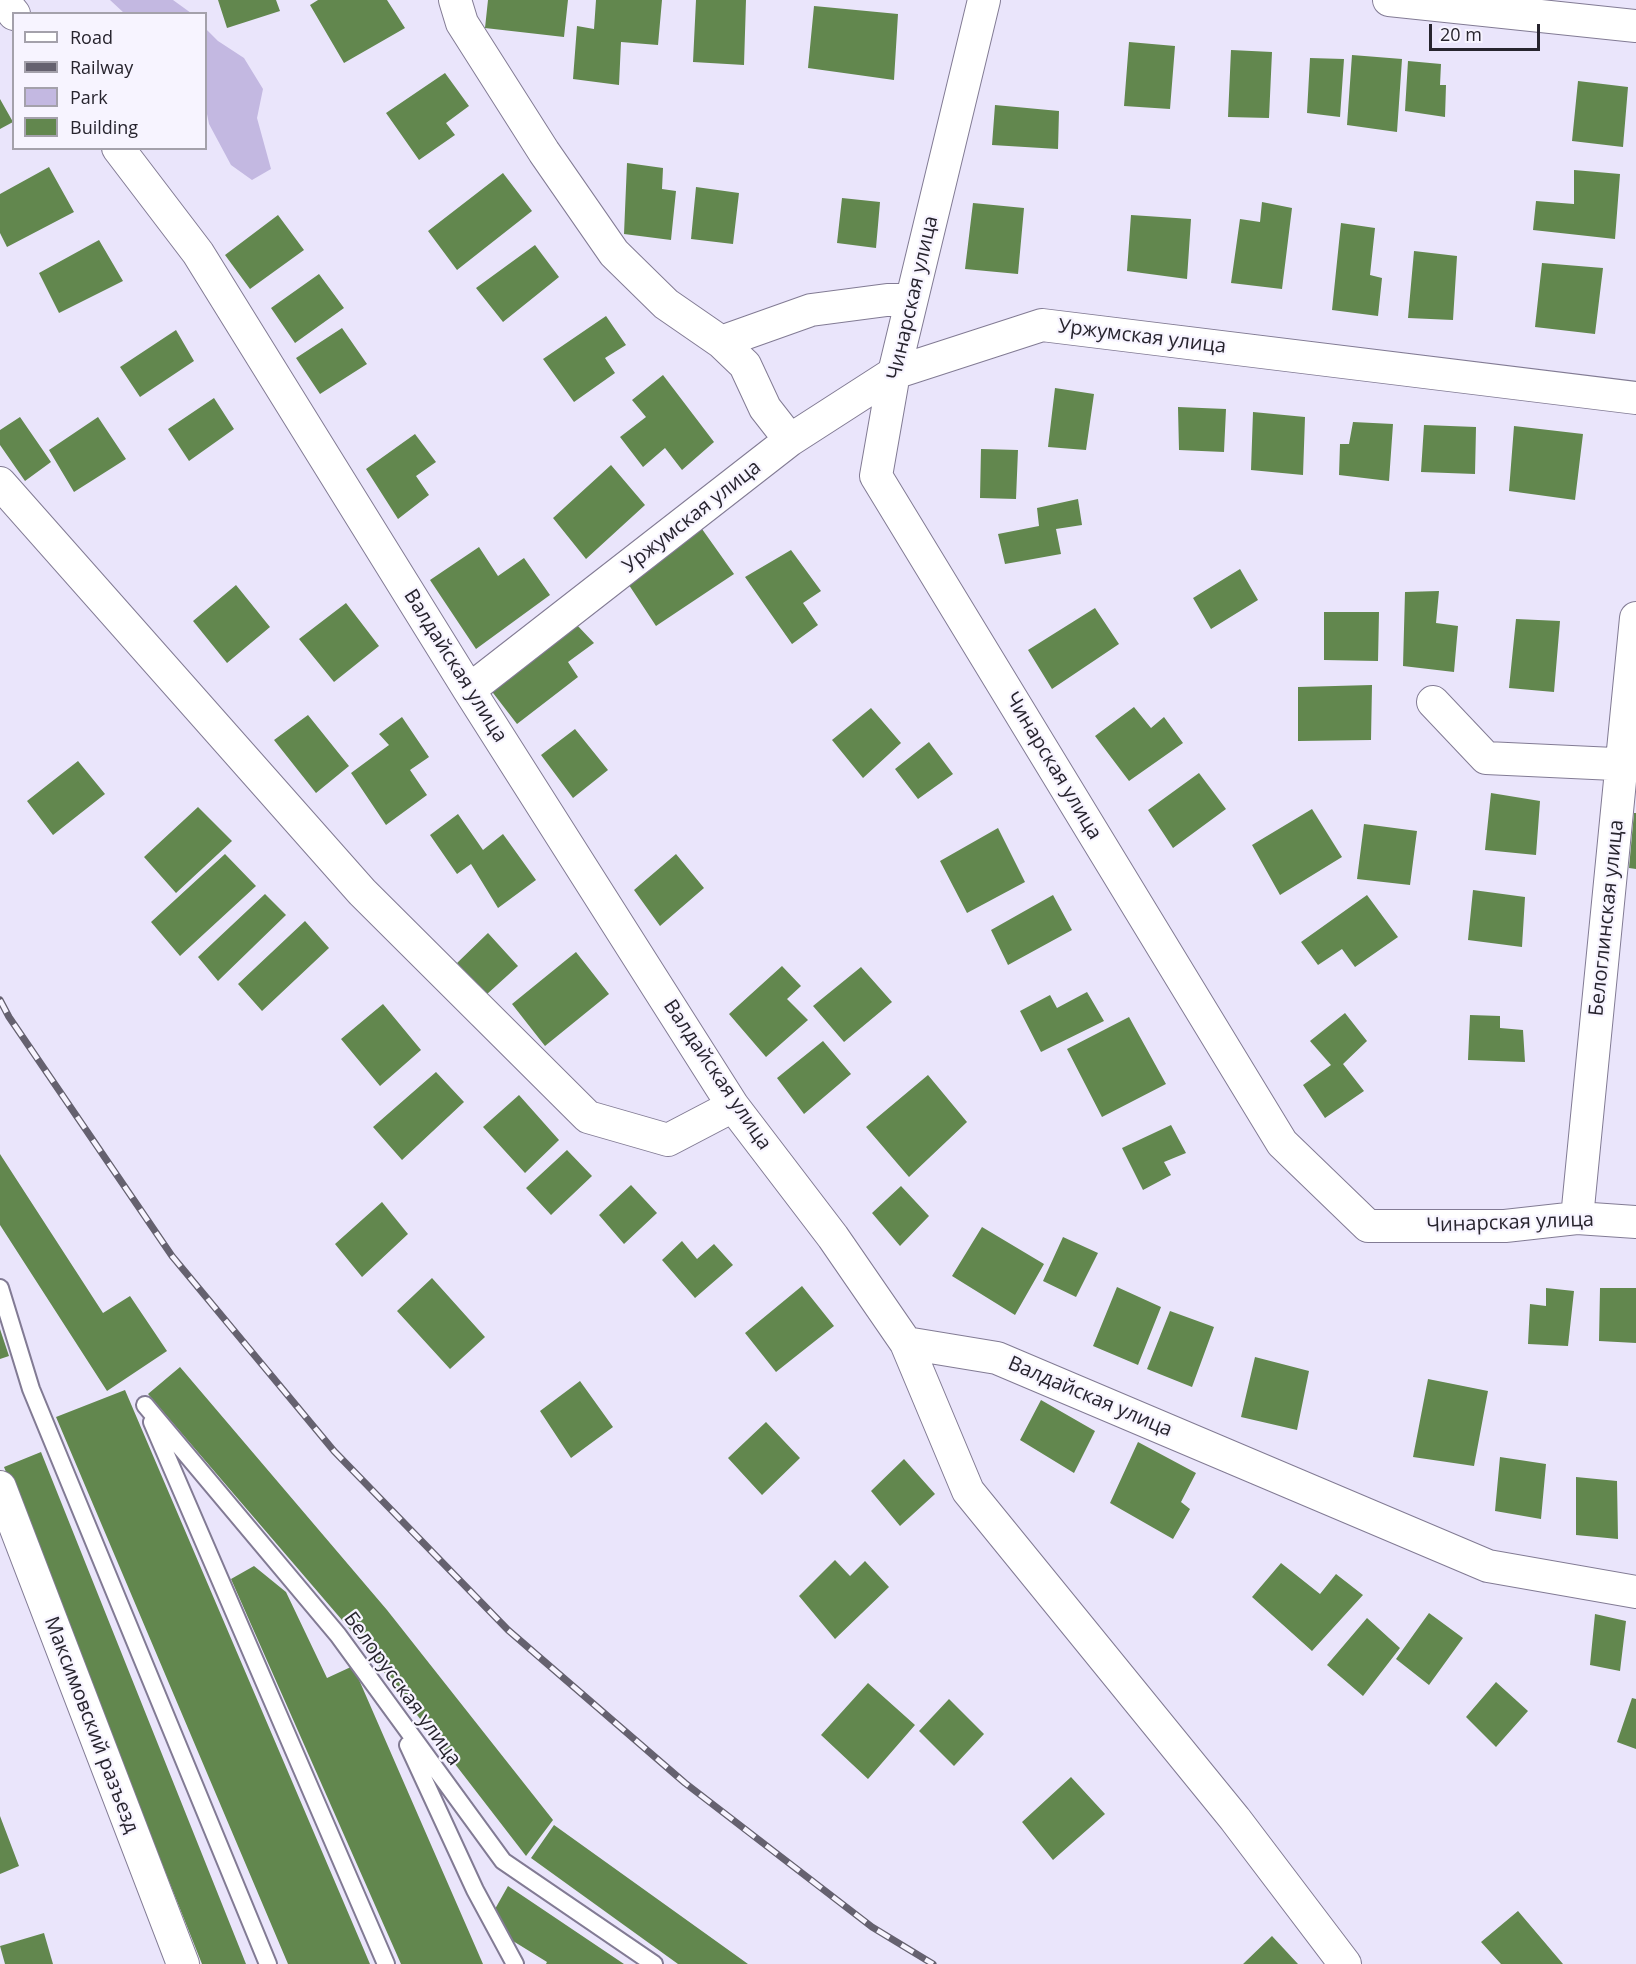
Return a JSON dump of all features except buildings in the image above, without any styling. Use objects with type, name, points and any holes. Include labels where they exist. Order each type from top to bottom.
[{"type":"street","points":[[3,0],[12,12]]},
{"type":"street","points":[[455,0],[462,23],[544,152],[614,253],[666,304],[721,342],[745,364],[765,408],[790,440]]},
{"type":"street","name":"Чинарская улица","points":[[984,0],[894,373],[876,476],[1282,1143],[1368,1226],[1504,1226],[1577,1218],[1636,1222]]},
{"type":"street","points":[[1389,0],[1636,26]]},
{"type":"street","name":"Валдайская улица","points":[[120,150],[198,253],[469,690],[733,1106],[833,1237],[906,1343],[997,1358],[1488,1566],[1636,1592]]},
{"type":"street","points":[[721,342],[811,310],[887,300],[911,300]]},
{"type":"street","name":"Уржумская улица","points":[[469,690],[790,440],[894,373],[1042,325],[1636,398]]},
{"type":"street","points":[[0,483],[362,892],[588,1117],[668,1140],[733,1106]]},
{"type":"street","name":"Белоглинская улица","points":[[1577,1218],[1629,764],[1636,618]]},
{"type":"street","points":[[1433,702],[1486,758],[1629,764]]},
{"type":"street","points":[[906,1343],[968,1491],[1235,1819],[1345,1964]]},
{"type":"street","name":"Максимовский разъезд","points":[[0,1487],[183,1964]]},
{"type":"lane","points":[[0,1288],[32,1389],[268,1964]]},
{"type":"lane","name":"Белорусская улица","points":[[386,1964],[145,1405],[338,1635],[503,1861],[654,1964]]},
{"type":"lane","points":[[393,1711],[475,1890],[515,1964]]},
{"type":"green space","points":[[110,0],[173,0],[190,12],[123,12]]},
{"type":"green space","points":[[207,30],[218,41],[244,58],[263,89],[257,118],[271,169],[252,180],[231,165],[209,124]]},
{"type":"railway","points":[[0,1000],[9,1017],[172,1256],[334,1451],[508,1630],[685,1783],[872,1927],[933,1964]]}]
